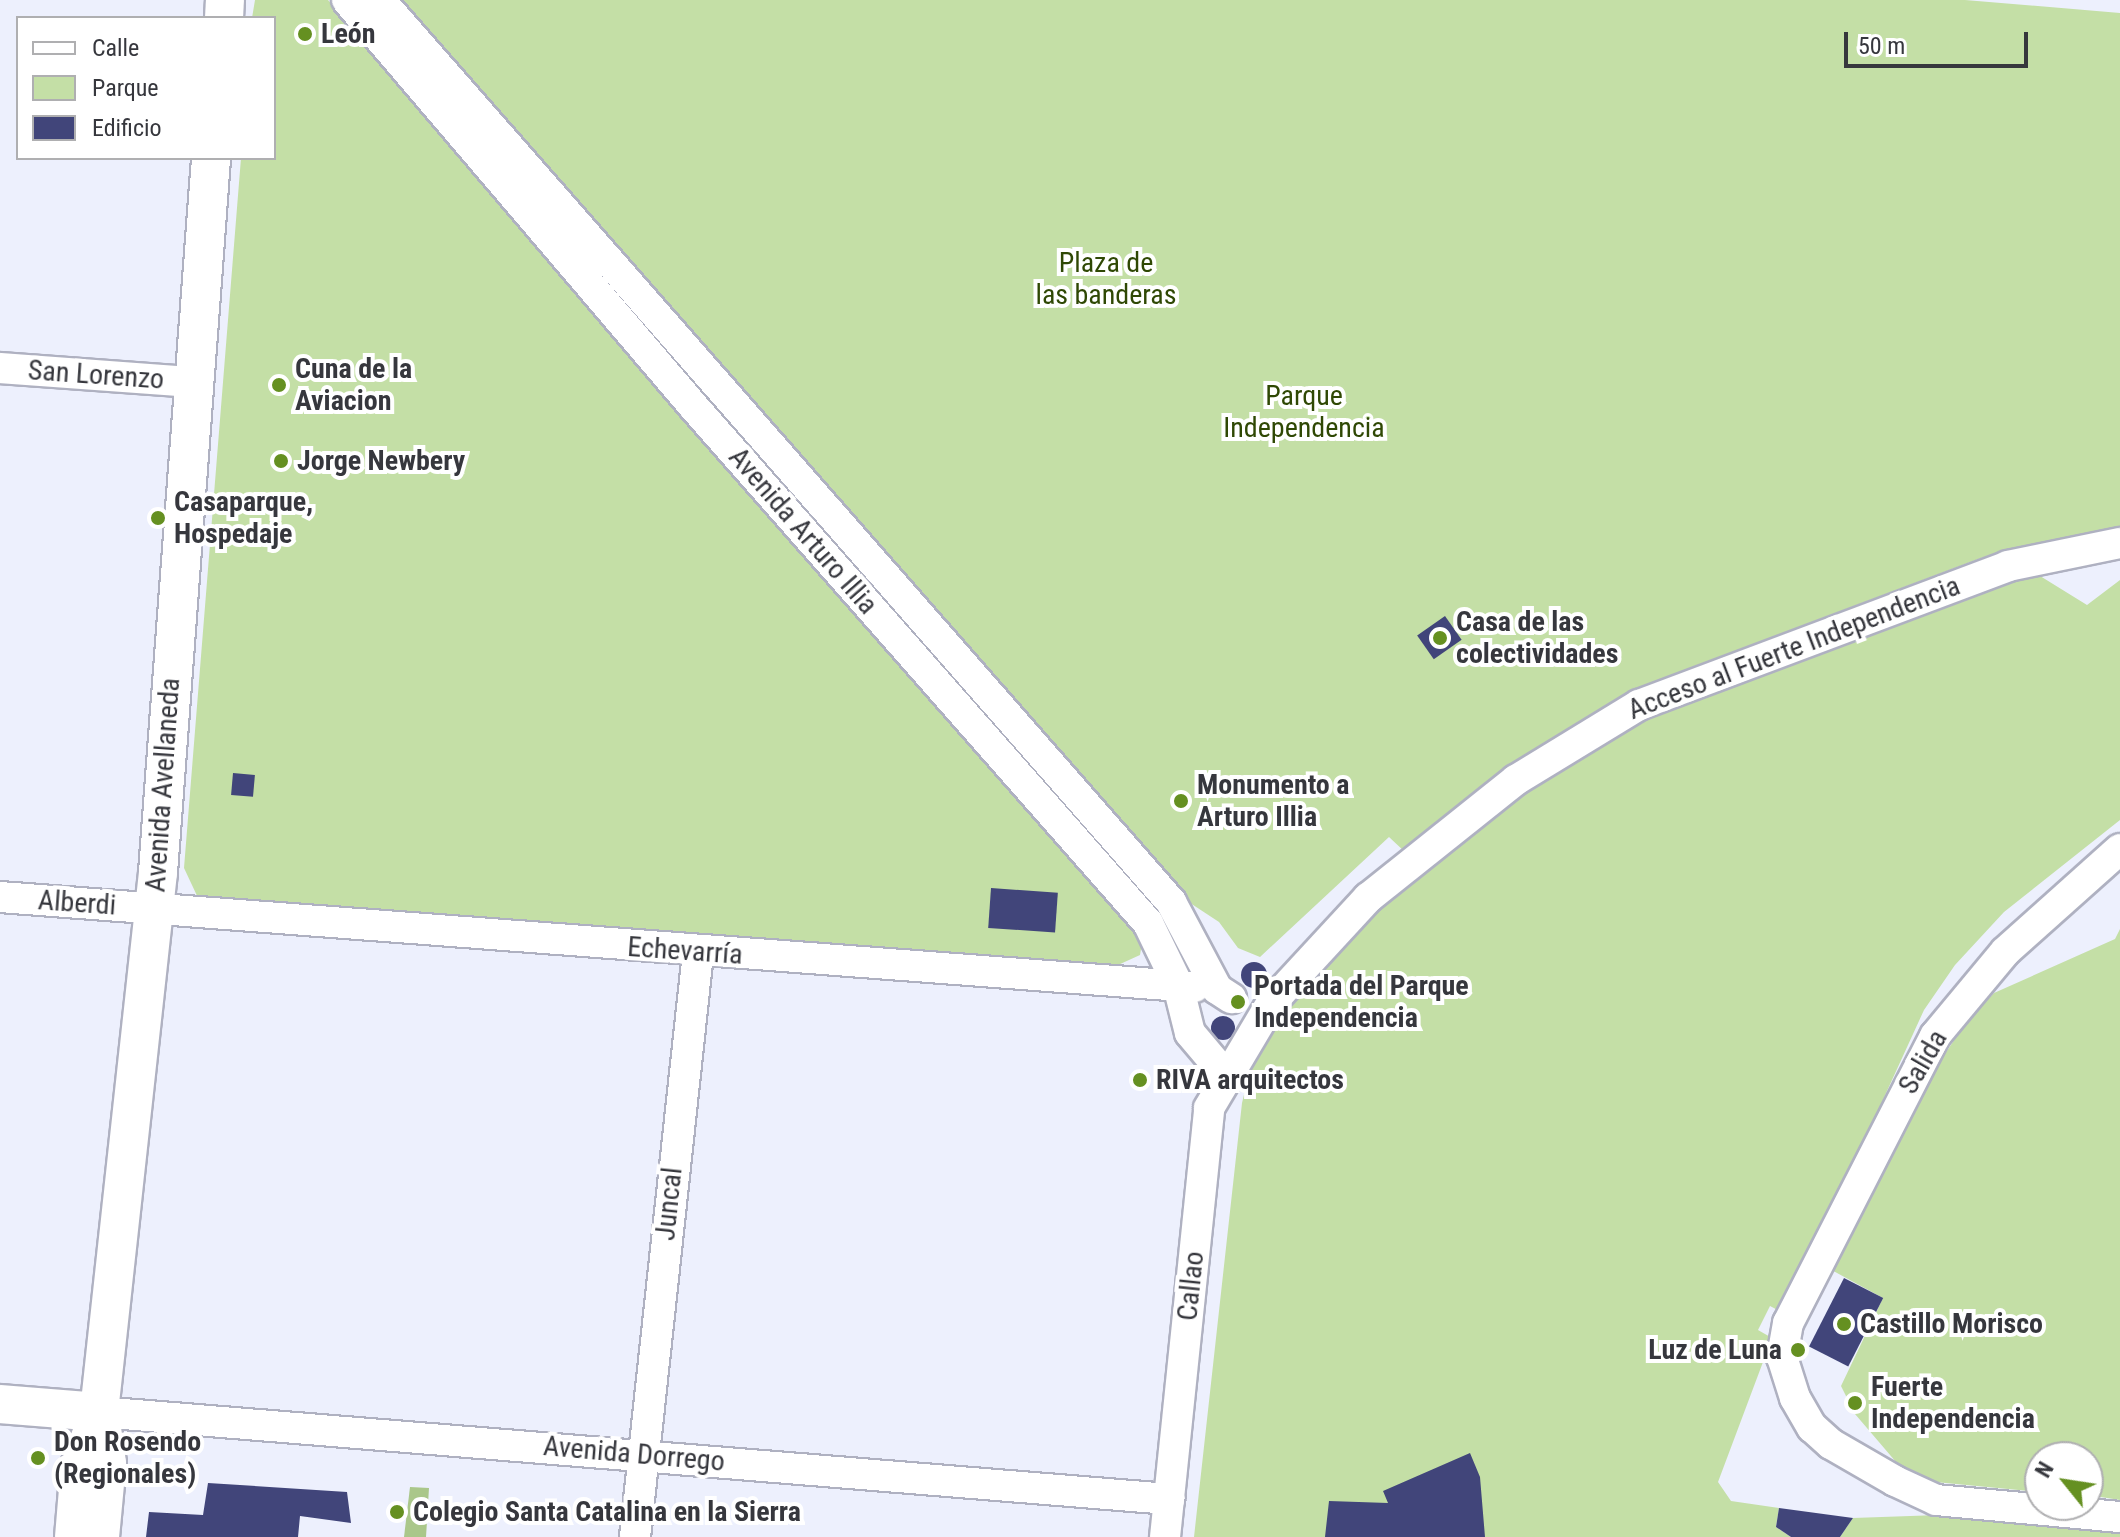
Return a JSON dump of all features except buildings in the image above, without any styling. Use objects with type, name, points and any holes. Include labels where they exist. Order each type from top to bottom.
[{"type":"main road","name":"Avenida Avellaneda","points":[[99,1412],[153,909],[191,382],[211,160]]},
{"type":"main road","points":[[0,1404],[99,1412]]},
{"type":"main road","points":[[74,1537],[80,1466],[99,1412]]},
{"type":"main road","points":[[99,1412],[107,1463],[100,1537]]},
{"type":"street","name":"Avenida Arturo Illia","points":[[347,0],[694,407],[1148,923],[1178,985],[1190,1033],[1228,1078]]},
{"type":"street","name":"Avenida Arturo Illia","points":[[380,0],[1171,902],[1239,1002]]},
{"type":"street","name":"San Lorenzo","points":[[0,368],[191,382]]},
{"type":"street","name":"Acceso al Fuerte Independencia","points":[[1228,1078],[1239,1002],[1326,942],[1408,864],[1516,780],[1639,705],[2008,566],[2120,543]]},
{"type":"street","name":"Salida","points":[[2120,849],[2005,952],[1935,1036],[1788,1323],[1784,1371],[1812,1427],[1831,1444],[1936,1500],[2120,1517]]},
{"type":"street","name":"Alberdi","points":[[0,897],[153,909]]},
{"type":"street","name":"Echevarría","points":[[153,909],[698,953],[1178,985],[1239,1002]]},
{"type":"street","name":"Juncal","points":[[635,1537],[641,1454],[698,953]]},
{"type":"street","name":"Callao","points":[[1165,1537],[1209,1108],[1228,1078]]},
{"type":"street","name":"Avenida Dorrego","points":[[99,1412],[1169,1499]]},
{"type":"green space","points":[[255,0],[328,0],[1143,937],[1140,955],[1118,965],[199,900],[184,868],[241,160],[276,160],[276,16],[252,16]]},
{"type":"green space","name":"Parque Independencia","points":[[399,0],[1965,0],[2120,13],[2120,529],[1981,558],[1730,653],[1632,700],[1405,852],[1389,837],[1260,957],[1238,948],[1219,922],[1184,899]]},
{"type":"green space","points":[[2032,571],[2087,605],[2120,580],[2120,820],[2004,912],[1955,965],[1924,1010],[1785,1314],[1770,1306],[1758,1330],[1772,1338],[1718,1482],[1731,1501],[1779,1508],[1776,1527],[1791,1537],[1194,1537],[1242,1103],[1253,1057],[1287,1000],[1337,941],[1508,802],[1640,719]]},
{"type":"green space","points":[[2120,929],[2120,1500],[2104,1498],[2104,1441],[2024,1441],[2024,1490],[1925,1481],[1902,1469],[1855,1414],[1841,1386],[1883,1298],[1826,1267],[1932,1073],[1969,1018],[1994,993],[2115,939]]},
{"type":"green space","points":[[410,1487],[429,1488],[426,1537],[404,1537]]},
{"type":"green space","points":[[1939,1515],[2120,1534],[2120,1537],[1840,1537],[1853,1518]]},
{"type":"place","name":"León","points":[[305,34]]},
{"type":"place","name":"Cuna de la Aviacion","points":[[279,385]]},
{"type":"place","name":"Jorge Newbery","points":[[281,461]]},
{"type":"place","name":"Casaparque, Hospedaje","points":[[158,518]]},
{"type":"place","name":"Casa de las colectividades","points":[[1440,638]]},
{"type":"place","name":"Monumento a Arturo Illia","points":[[1181,801]]},
{"type":"place","name":"Portada del Parque Independencia","points":[[1238,1002]]},
{"type":"place","name":"RIVA arquitectos","points":[[1140,1080]]},
{"type":"place","name":"Castillo Morisco","points":[[1844,1324]]},
{"type":"place","name":"Luz de Luna","points":[[1798,1350]]},
{"type":"place","name":"Fuerte Independencia","points":[[1855,1403]]},
{"type":"place","name":"Don Rosendo (Regionales)","points":[[38,1458]]},
{"type":"place","name":"Colegio Santa Catalina en la Sierra","points":[[397,1512]]},
{"type":"park label","name":"Plaza de las banderas","points":[[1106,279]]}]
